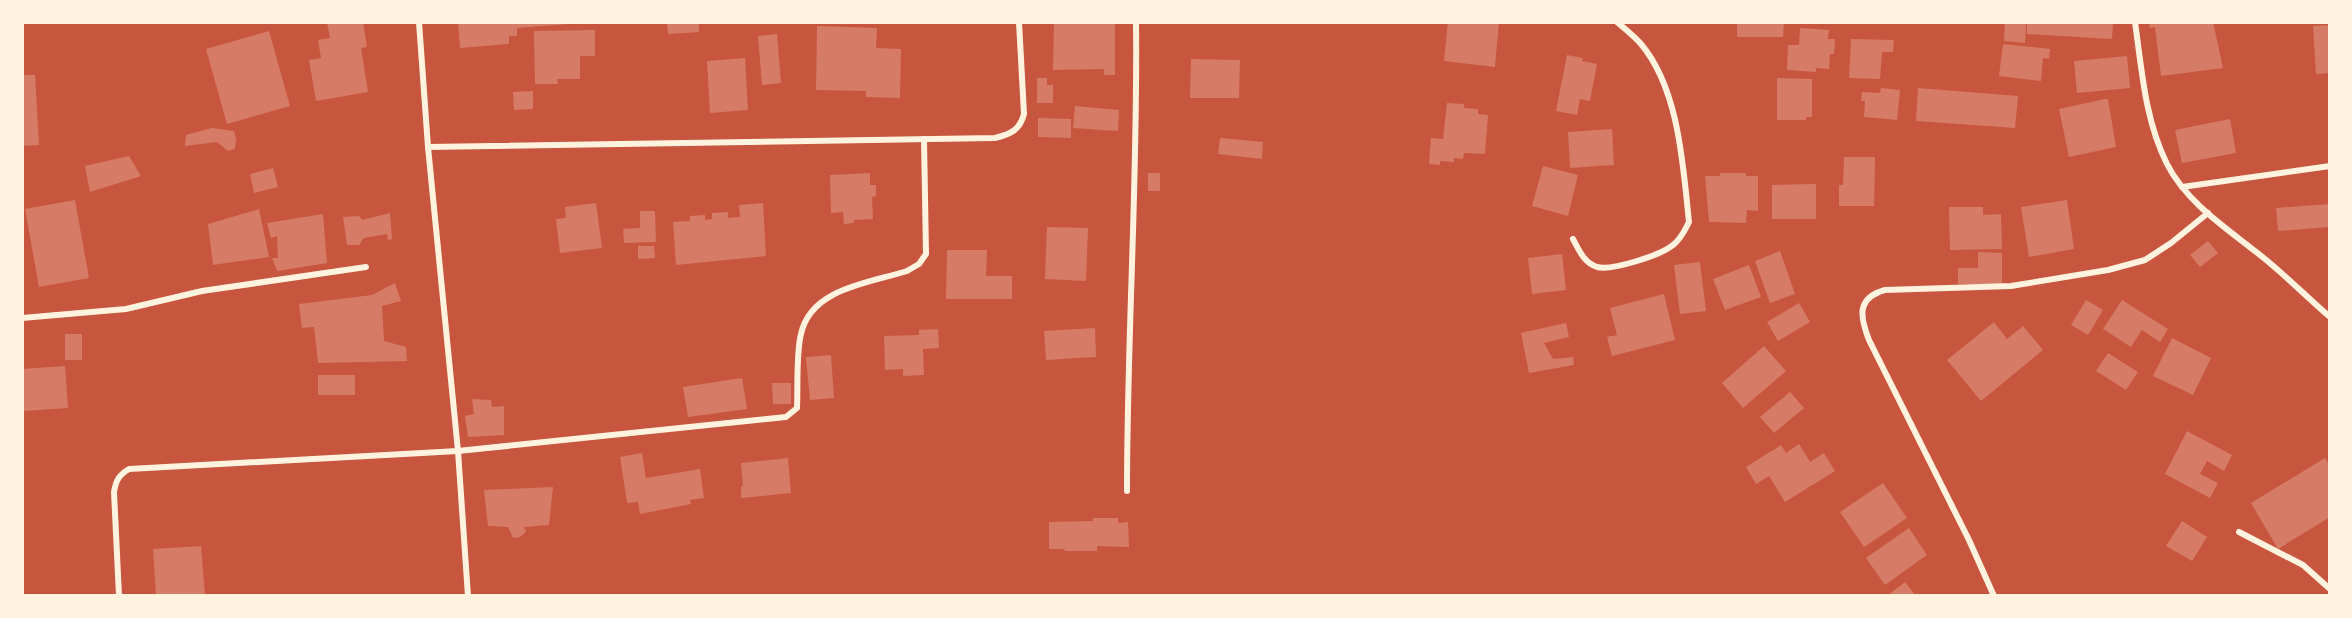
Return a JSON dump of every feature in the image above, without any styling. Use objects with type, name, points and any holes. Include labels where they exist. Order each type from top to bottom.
[{"type":"street","points":[[419,22],[428,147],[458,450],[468,596]]},
{"type":"street","points":[[428,147],[995,138],[1009,135],[1021,126],[1024,114],[1019,22]]},
{"type":"street","points":[[1127,491],[1127,387],[1136,132],[1136,22]]},
{"type":"street","points":[[1573,239],[1586,261],[1598,267],[1610,267],[1650,256],[1673,245],[1682,236],[1689,222],[1675,121],[1664,84],[1653,61],[1640,43],[1617,22]]},
{"type":"street","points":[[2135,22],[2148,114],[2168,166],[2182,187],[2208,213],[2267,260],[2330,317]]},
{"type":"street","points":[[119,596],[114,492],[116,481],[121,473],[129,469],[458,450],[786,417],[792,414],[797,408],[800,334],[808,315],[825,298],[907,271],[919,264],[926,254],[924,139]]},
{"type":"street","points":[[2182,187],[2330,166]]},
{"type":"street","points":[[1994,596],[1969,540],[1869,340],[1863,324],[1862,310],[1866,300],[1875,293],[1885,290],[2011,286],[2108,270],[2145,260],[2171,243],[2208,213]]},
{"type":"street","points":[[22,318],[126,309],[202,291],[366,267]]},
{"type":"street","points":[[2239,532],[2303,565],[2330,589]]},
{"type":"building","points":[[327,22],[353,24],[363,22],[367,47],[361,48],[368,92],[316,101],[309,60],[321,58],[318,40],[330,38]]},
{"type":"building","points":[[458,22],[568,22],[568,24],[517,28],[517,36],[509,36],[509,44],[460,48]]},
{"type":"building","points":[[667,22],[699,22],[699,32],[668,34]]},
{"type":"building","points":[[1054,22],[1115,22],[1115,75],[1104,75],[1104,69],[1053,70]]},
{"type":"building","points":[[1448,22],[1499,22],[1495,67],[1444,61]]},
{"type":"building","points":[[1737,22],[1784,22],[1783,37],[1737,37]]},
{"type":"building","points":[[2005,22],[2026,22],[2025,43],[2004,41]]},
{"type":"building","points":[[2027,22],[2113,22],[2112,39],[2027,34]]},
{"type":"building","points":[[2149,22],[2213,22],[2223,68],[2161,76],[2155,27],[2150,28]]},
{"type":"building","points":[[2330,25],[2330,73],[2316,74],[2313,26]]},
{"type":"building","points":[[817,26],[877,28],[876,48],[901,49],[900,98],[866,97],[866,91],[816,90]]},
{"type":"building","points":[[1800,28],[1829,30],[1828,39],[1835,39],[1834,54],[1830,54],[1829,69],[1816,68],[1816,72],[1787,70],[1788,45],[1799,45]]},
{"type":"building","points":[[595,30],[595,56],[580,56],[580,79],[557,79],[558,84],[535,84],[534,31]]},
{"type":"building","points":[[269,31],[290,106],[227,124],[206,49]]},
{"type":"building","points":[[777,34],[781,83],[762,85],[758,36]]},
{"type":"building","points":[[1851,39],[1894,40],[1893,52],[1882,52],[1880,79],[1849,78]]},
{"type":"building","points":[[2003,44],[2050,49],[2049,59],[2043,58],[2041,81],[1999,76]]},
{"type":"building","points":[[1567,55],[1597,64],[1590,101],[1580,99],[1577,115],[1556,111]]},
{"type":"building","points":[[2127,56],[2130,88],[2077,93],[2074,61]]},
{"type":"building","points":[[745,58],[748,110],[710,113],[707,61]]},
{"type":"building","points":[[1191,59],[1240,60],[1239,98],[1190,98]]},
{"type":"building","points":[[22,75],[35,75],[39,145],[22,146]]},
{"type":"building","points":[[1037,78],[1047,78],[1047,85],[1053,85],[1053,103],[1037,103]]},
{"type":"building","points":[[1777,78],[1812,79],[1812,117],[1806,117],[1806,120],[1777,120]]},
{"type":"building","points":[[1881,88],[1900,90],[1897,120],[1864,117],[1865,101],[1861,101],[1862,92],[1880,93]]},
{"type":"building","points":[[1918,88],[2018,96],[2015,128],[1916,121]]},
{"type":"building","points":[[533,91],[533,109],[514,110],[513,92]]},
{"type":"building","points":[[2108,99],[2116,147],[2069,157],[2059,109]]},
{"type":"building","points":[[1447,103],[1464,104],[1464,108],[1478,109],[1478,114],[1488,115],[1485,154],[1464,153],[1463,159],[1454,158],[1454,162],[1440,161],[1440,165],[1429,164],[1431,138],[1443,139]]},
{"type":"building","points":[[1075,106],[1119,110],[1118,131],[1073,128]]},
{"type":"building","points":[[1038,118],[1071,119],[1071,138],[1038,137]]},
{"type":"building","points":[[2230,119],[2236,153],[2182,163],[2175,130]]},
{"type":"building","points":[[212,128],[234,131],[235,149],[228,151],[217,142],[185,146],[186,135]]},
{"type":"building","points":[[1612,129],[1614,165],[1570,168],[1568,132]]},
{"type":"building","points":[[1220,138],[1263,142],[1262,159],[1218,154]]},
{"type":"building","points":[[129,156],[141,176],[90,192],[85,166]]},
{"type":"building","points":[[1844,157],[1875,157],[1874,206],[1839,206],[1839,185],[1843,185]]},
{"type":"building","points":[[1543,166],[1578,175],[1568,216],[1532,206]]},
{"type":"building","points":[[273,168],[278,187],[254,193],[250,174]]},
{"type":"building","points":[[870,173],[870,185],[876,185],[876,196],[872,197],[873,219],[854,220],[854,223],[844,224],[843,212],[831,213],[830,175]]},
{"type":"building","points":[[1148,173],[1160,173],[1160,191],[1148,191]]},
{"type":"building","points":[[1720,173],[1746,173],[1746,176],[1758,176],[1758,211],[1747,210],[1746,223],[1709,222],[1705,176],[1720,176]]},
{"type":"building","points":[[1816,184],[1816,219],[1772,219],[1772,185]]},
{"type":"building","points":[[75,200],[89,278],[39,287],[25,209]]},
{"type":"building","points":[[2067,200],[2074,249],[2029,257],[2021,207]]},
{"type":"building","points":[[596,203],[602,248],[560,253],[556,219],[566,218],[565,207]]},
{"type":"building","points":[[763,203],[766,256],[676,265],[673,222],[690,221],[690,216],[705,215],[705,220],[712,219],[712,213],[728,212],[728,218],[740,217],[739,205]]},
{"type":"building","points":[[2330,204],[2330,227],[2278,231],[2276,208]]},
{"type":"building","points":[[1949,207],[1983,207],[1983,215],[2001,214],[2002,249],[1950,250]]},
{"type":"building","points":[[259,209],[269,257],[213,265],[208,224]]},
{"type":"building","points":[[640,211],[655,211],[656,242],[624,243],[623,229],[640,228]]},
{"type":"building","points":[[390,213],[392,239],[388,240],[387,234],[364,238],[359,245],[347,245],[343,217],[359,216],[362,220]]},
{"type":"building","points":[[323,214],[327,263],[277,271],[272,258],[278,258],[277,236],[271,238],[267,223]]},
{"type":"building","points":[[1047,227],[1088,228],[1086,281],[1045,279]]},
{"type":"building","points":[[2208,241],[2218,253],[2200,267],[2190,255]]},
{"type":"building","points":[[638,246],[654,246],[655,258],[638,259]]},
{"type":"building","points":[[947,250],[987,250],[986,276],[1012,276],[1012,299],[946,299]]},
{"type":"building","points":[[1780,251],[1795,294],[1770,303],[1755,261]]},
{"type":"building","points":[[1978,252],[2002,253],[2002,284],[1958,284],[1958,268],[1978,268]]},
{"type":"building","points":[[1562,254],[1566,290],[1532,294],[1528,258]]},
{"type":"building","points":[[1700,262],[1706,311],[1680,314],[1674,265]]},
{"type":"building","points":[[1749,265],[1761,297],[1725,310],[1713,279]]},
{"type":"building","points":[[395,283],[401,301],[382,306],[384,341],[406,347],[407,361],[318,363],[314,327],[302,328],[299,304],[372,295]]},
{"type":"building","points":[[1664,294],[1675,340],[1612,356],[1607,337],[1617,335],[1610,308]]},
{"type":"building","points":[[2086,300],[2103,310],[2088,335],[2071,325]]},
{"type":"building","points":[[2122,300],[2168,329],[2160,342],[2142,330],[2131,347],[2103,329]]},
{"type":"building","points":[[1799,303],[1810,322],[1778,341],[1767,322]]},
{"type":"building","points":[[1994,322],[2007,339],[2023,326],[2043,350],[1981,401],[1947,360]]},
{"type":"building","points":[[1566,323],[1569,337],[1544,343],[1553,359],[1573,357],[1574,365],[1529,373],[1521,333]]},
{"type":"building","points":[[1095,328],[1096,357],[1046,360],[1044,331]]},
{"type":"building","points":[[938,329],[939,348],[923,349],[924,375],[903,376],[903,369],[885,370],[884,336],[919,335],[919,330]]},
{"type":"building","points":[[65,334],[82,334],[82,360],[65,360]]},
{"type":"building","points":[[2172,338],[2211,358],[2193,395],[2153,376]]},
{"type":"building","points":[[1764,346],[1786,371],[1743,408],[1722,383]]},
{"type":"building","points":[[2108,353],[2138,372],[2126,390],[2096,371]]},
{"type":"building","points":[[831,355],[834,398],[810,400],[806,357]]},
{"type":"building","points":[[65,366],[68,408],[24,411],[22,369]]},
{"type":"building","points":[[318,375],[355,375],[355,395],[318,395]]},
{"type":"building","points":[[742,378],[747,409],[688,417],[683,387]]},
{"type":"building","points":[[772,383],[791,383],[791,404],[773,404]]},
{"type":"building","points":[[1790,392],[1804,408],[1774,433],[1760,417]]},
{"type":"building","points":[[472,399],[491,400],[492,407],[504,406],[504,435],[468,437],[465,416],[474,414]]},
{"type":"building","points":[[2187,431],[2232,455],[2224,471],[2207,461],[2200,474],[2218,483],[2210,498],[2165,474]]},
{"type":"building","points":[[1799,444],[1810,462],[1824,453],[1835,471],[1785,502],[1769,476],[1756,484],[1746,467],[1781,445],[1786,453]]},
{"type":"building","points":[[642,453],[646,478],[700,469],[704,498],[690,500],[691,504],[640,514],[638,502],[627,503],[620,457]]},
{"type":"building","points":[[788,458],[791,493],[741,498],[741,486],[743,486],[741,463]]},
{"type":"building","points":[[2325,458],[2330,466],[2330,517],[2278,549],[2251,503]]},
{"type":"building","points":[[1883,483],[1907,518],[1864,547],[1840,512]]},
{"type":"building","points":[[553,487],[549,525],[524,527],[526,532],[520,537],[513,538],[508,527],[488,526],[484,490]]},
{"type":"building","points":[[1093,518],[1118,518],[1118,523],[1128,522],[1129,547],[1097,546],[1097,551],[1049,549],[1049,522],[1093,521]]},
{"type":"building","points":[[2182,521],[2207,537],[2192,561],[2166,546]]},
{"type":"building","points":[[1909,528],[1927,555],[1885,585],[1866,558]]},
{"type":"building","points":[[201,546],[205,596],[156,596],[153,549]]},
{"type":"building","points":[[1905,582],[1916,596],[1887,596]]}]
